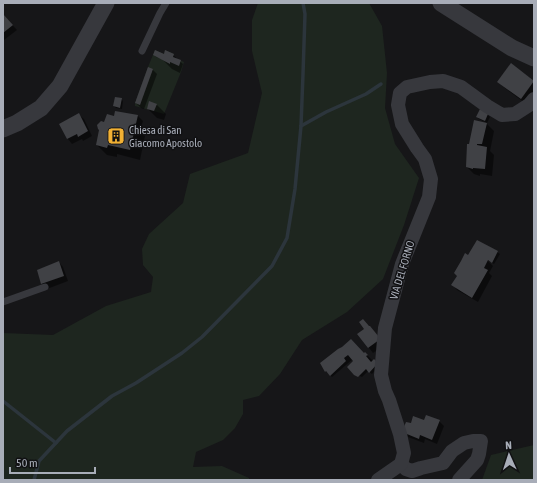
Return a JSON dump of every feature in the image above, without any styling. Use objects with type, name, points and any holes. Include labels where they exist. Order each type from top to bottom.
[{"type":"street","points":[[3,129],[17,123],[41,108],[60,86],[106,3]]},
{"type":"street","points":[[441,3],[512,48],[534,58]]},
{"type":"street","name":"VIA DEL FORNO","points":[[401,464],[404,453],[400,434],[381,375],[385,328],[402,264],[429,196],[431,179],[425,158],[402,124],[398,105],[400,93],[407,87],[443,81],[461,87],[487,106],[502,114],[515,114],[530,105],[534,99]]},
{"type":"street","points":[[378,480],[401,464],[406,469],[412,471],[426,466],[443,463],[452,451],[464,443],[481,441],[477,460],[459,480]]},
{"type":"lane","points":[[142,51],[166,3]]},
{"type":"lane","points":[[3,302],[45,287]]},
{"type":"shaded area","points":[[258,3],[369,3],[382,26],[387,73],[385,108],[395,144],[419,178],[404,225],[383,279],[347,312],[302,340],[280,374],[259,396],[243,400],[243,414],[235,428],[223,440],[196,452],[193,467],[222,466],[249,478],[249,480],[3,480],[3,333],[53,335],[106,306],[151,292],[153,277],[143,265],[142,249],[149,234],[183,203],[190,174],[248,153],[262,93],[252,51],[252,20]]},
{"type":"shaded area","points":[[155,50],[164,54],[165,50],[174,54],[173,57],[184,62],[164,114],[135,106]]},
{"type":"shaded area","points":[[534,445],[534,480],[482,480],[491,455]]},
{"type":"building","points":[[3,14],[13,25],[3,33]]},
{"type":"building","points":[[155,50],[164,54],[165,50],[174,54],[173,57],[181,60],[179,66],[170,62],[170,64],[153,55]]},
{"type":"building","points":[[511,63],[534,81],[521,99],[497,82]]},
{"type":"building","points":[[148,67],[153,69],[140,105],[135,103]]},
{"type":"building","points":[[115,97],[122,98],[120,108],[113,106]]},
{"type":"building","points":[[149,101],[157,104],[154,111],[147,109]]},
{"type":"building","points":[[480,109],[488,114],[485,121],[476,117]]},
{"type":"building","name":"Chiesa di San Giacomo Apostolo","points":[[115,111],[138,115],[130,150],[108,145],[107,148],[96,145],[99,130],[97,125],[101,121],[104,122],[107,114],[114,116]]},
{"type":"building","points":[[79,113],[88,131],[78,137],[77,134],[67,139],[59,124]]},
{"type":"building","points":[[474,120],[487,123],[482,144],[477,144],[487,147],[485,169],[473,169],[466,167],[467,144],[469,144]]},
{"type":"building","points":[[477,240],[498,251],[492,263],[488,260],[484,268],[488,270],[472,298],[451,285],[457,276],[454,273],[465,253],[468,255]]},
{"type":"building","points":[[59,261],[64,276],[41,284],[37,270]]},
{"type":"building","points":[[363,319],[379,337],[379,340],[368,348],[357,334],[364,329],[359,322]]},
{"type":"building","points":[[351,339],[364,353],[365,352],[368,355],[366,356],[371,362],[374,359],[378,363],[369,373],[366,369],[358,377],[354,375],[347,367],[353,361],[348,355],[344,358],[346,361],[330,376],[326,371],[325,372],[320,363]]},
{"type":"building","points":[[426,415],[440,420],[432,440],[420,435],[419,439],[402,432],[406,422],[411,423],[413,416],[424,420]]},
{"type":"waterway","points":[[34,480],[39,461],[67,431],[112,396],[136,383],[182,353],[202,337],[272,266],[287,238],[295,189],[301,126],[305,14],[303,3]]},
{"type":"waterway","points":[[301,126],[326,112],[366,94],[381,84]]},
{"type":"waterway","points":[[3,401],[56,443]]},
{"type":"place","name":"Chiesa di San Giacomo Apostolo","points":[[116,136]]}]
